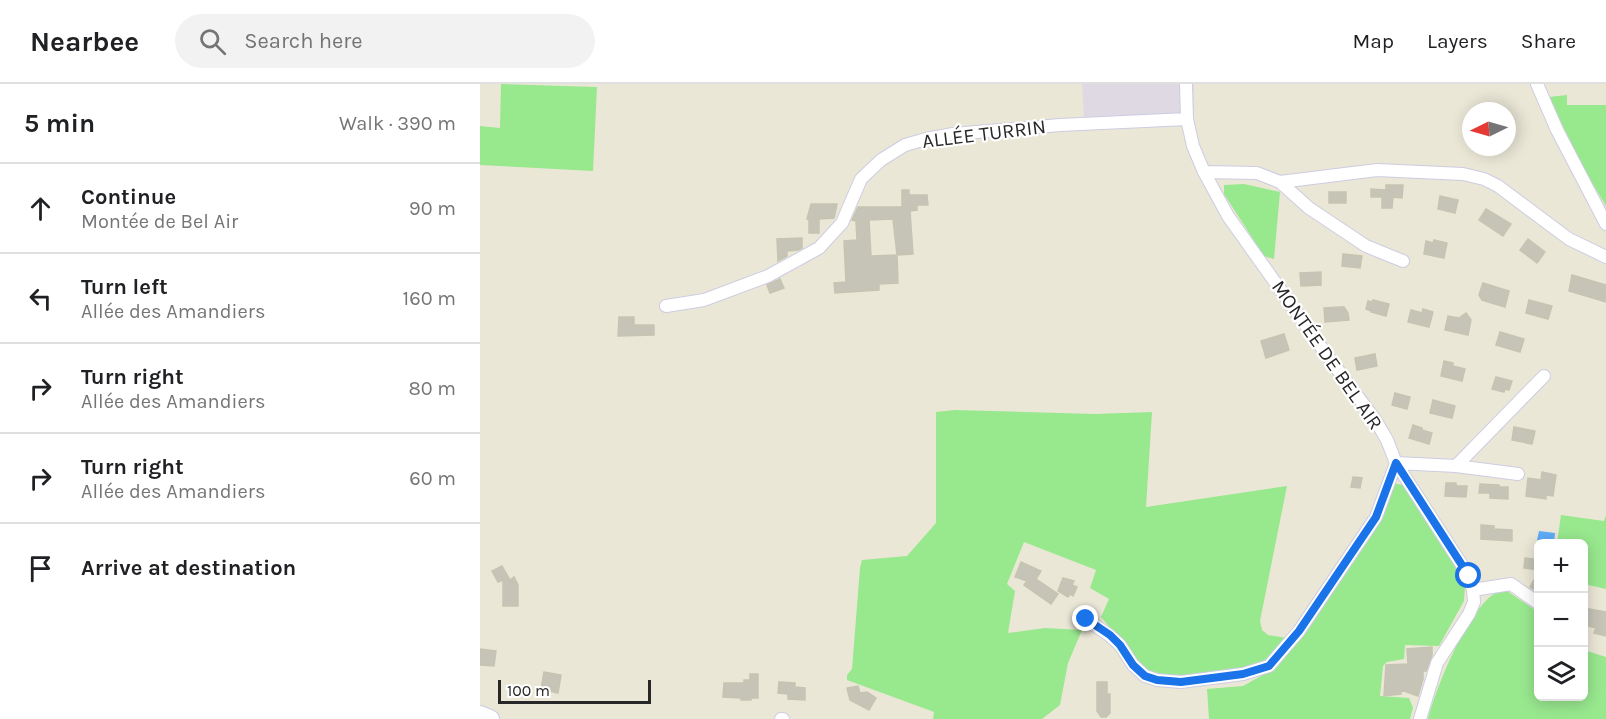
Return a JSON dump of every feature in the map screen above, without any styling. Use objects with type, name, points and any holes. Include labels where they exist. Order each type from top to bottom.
[{"type":"main road","points":[[480,714],[490,719]]},
{"type":"street","name":"MONTÉE DE BEL AIR","points":[[1186,84],[1187,119],[1192,146],[1228,216],[1376,421],[1396,463],[1469,576],[1473,590]]},
{"type":"street","points":[[1537,84],[1557,130],[1606,224]]},
{"type":"street","name":"ALLÉE TURRIN","points":[[666,306],[704,300],[747,284],[768,276],[819,248],[842,223],[861,179],[881,160],[905,145],[953,134],[1060,125],[1187,119]]},
{"type":"street","points":[[1280,182],[1377,170],[1463,174],[1484,179],[1498,186],[1569,239],[1606,257]]},
{"type":"street","points":[[1204,172],[1257,173],[1280,182],[1309,208],[1366,246],[1402,261]]},
{"type":"street","points":[[1456,466],[1544,376]]},
{"type":"street","points":[[1086,619],[1110,635],[1120,645],[1133,665],[1145,676],[1157,680],[1181,682],[1233,676],[1269,666],[1299,631],[1376,517],[1396,463],[1456,466],[1518,474]]},
{"type":"street","points":[[1420,719],[1437,663],[1469,614],[1474,602],[1473,590],[1511,584],[1534,600]]},
{"type":"shaded area","points":[[1082,84],[1194,84],[1194,112],[1084,120]]},
{"type":"green space","points":[[501,84],[597,87],[593,171],[480,165],[480,126],[500,128]]},
{"type":"green space","points":[[1567,95],[1567,105],[1606,105],[1606,206],[1582,166],[1549,97]]},
{"type":"green space","points":[[1244,184],[1280,192],[1274,259],[1264,256],[1224,194],[1224,185]]},
{"type":"green space","points":[[955,410],[1095,414],[1152,412],[1146,507],[1287,486],[1260,621],[1262,630],[1268,635],[1287,638],[1268,660],[1256,666],[1188,676],[1166,676],[1149,671],[1101,617],[1109,599],[1090,588],[1096,570],[1024,542],[1007,584],[1015,591],[1008,633],[1045,628],[1082,630],[1068,663],[1060,705],[1042,719],[933,719],[934,712],[847,680],[847,675],[852,669],[862,560],[907,556],[936,523],[936,412]]},
{"type":"green space","points":[[1391,483],[1404,485],[1460,567],[1465,586],[1464,601],[1439,646],[1405,645],[1404,659],[1387,662],[1383,666],[1380,696],[1409,698],[1413,708],[1410,719],[1209,719],[1207,689],[1243,686],[1277,667],[1290,651]]},
{"type":"green space","points":[[1561,515],[1604,521],[1606,515],[1606,589],[1588,585],[1588,539],[1558,539]]},
{"type":"green space","points":[[1507,591],[1534,609],[1534,701],[1588,701],[1588,651],[1606,657],[1606,719],[1428,719],[1445,670],[1463,633],[1484,603],[1498,592]]},
{"type":"water","points":[[1539,531],[1555,533],[1554,539],[1537,539]]},
{"type":"building","points":[[1386,185],[1403,185],[1402,198],[1393,197],[1392,208],[1382,208],[1382,197],[1371,197],[1371,189],[1386,190]]},
{"type":"building","points":[[902,190],[909,190],[909,195],[927,195],[928,205],[917,205],[917,210],[910,211],[913,254],[897,255],[898,283],[879,284],[879,290],[835,293],[834,283],[846,282],[844,241],[857,240],[856,221],[852,220],[858,207],[902,207]],"holes":[[[893,219],[897,255],[871,256],[869,220]]]},
{"type":"building","points":[[1329,192],[1346,192],[1346,203],[1329,203]]},
{"type":"building","points":[[1440,196],[1458,200],[1455,213],[1438,209]]},
{"type":"building","points":[[811,204],[837,204],[834,218],[819,219],[819,233],[809,233],[809,219],[807,219]]},
{"type":"building","points":[[1486,209],[1511,224],[1503,236],[1479,220]]},
{"type":"building","points":[[802,238],[802,248],[787,251],[787,256],[778,261],[777,239]]},
{"type":"building","points":[[1528,239],[1545,252],[1537,263],[1520,250]]},
{"type":"building","points":[[1434,240],[1447,243],[1444,258],[1424,254],[1426,241],[1433,243]]},
{"type":"building","points":[[1343,254],[1362,256],[1360,268],[1342,266]]},
{"type":"building","points":[[1321,272],[1321,285],[1301,286],[1300,273]]},
{"type":"building","points":[[1572,275],[1606,285],[1606,302],[1569,291]]},
{"type":"building","points":[[780,279],[784,288],[770,293],[767,285]]},
{"type":"building","points":[[1483,283],[1509,291],[1505,307],[1482,300],[1479,295]]},
{"type":"building","points":[[1373,300],[1389,304],[1386,316],[1366,309],[1368,301],[1373,302]]},
{"type":"building","points":[[1529,300],[1552,306],[1548,319],[1526,313]]},
{"type":"building","points":[[1344,307],[1349,320],[1325,322],[1324,308]]},
{"type":"building","points":[[1423,309],[1433,312],[1429,327],[1408,322],[1411,310],[1422,313]]},
{"type":"building","points":[[1466,313],[1471,320],[1468,335],[1445,330],[1448,316],[1459,318]]},
{"type":"building","points":[[619,317],[634,317],[634,325],[654,325],[654,335],[618,336]]},
{"type":"building","points":[[1500,332],[1524,339],[1520,352],[1496,345]]},
{"type":"building","points":[[1284,334],[1289,350],[1266,358],[1261,341]]},
{"type":"building","points":[[1375,354],[1377,366],[1357,370],[1355,358]]},
{"type":"building","points":[[1444,361],[1465,369],[1462,381],[1441,376]]},
{"type":"building","points":[[1496,377],[1512,381],[1509,390],[1505,389],[1504,392],[1492,389]]},
{"type":"building","points":[[1395,393],[1410,397],[1407,409],[1392,405]]},
{"type":"building","points":[[1433,400],[1455,406],[1452,418],[1430,413]]},
{"type":"building","points":[[1413,425],[1432,433],[1429,444],[1409,438]]},
{"type":"building","points":[[1514,427],[1535,431],[1532,444],[1512,440]]},
{"type":"building","points":[[1542,472],[1556,475],[1553,496],[1546,495],[1546,499],[1526,496],[1528,478],[1541,480]]},
{"type":"building","points":[[1353,477],[1362,478],[1360,488],[1351,487]]},
{"type":"building","points":[[1446,483],[1467,486],[1466,497],[1445,496]]},
{"type":"building","points":[[1480,484],[1508,487],[1508,499],[1490,498],[1490,493],[1479,493]]},
{"type":"building","points":[[1481,525],[1494,526],[1494,529],[1512,530],[1512,541],[1481,539]]},
{"type":"building","points":[[1525,558],[1534,559],[1534,569],[1524,568]]},
{"type":"building","points":[[1021,562],[1041,571],[1036,579],[1058,594],[1051,604],[1024,585],[1027,581],[1015,577]]},
{"type":"building","points":[[502,566],[510,580],[514,577],[518,585],[518,606],[503,606],[503,580],[498,582],[492,571]]},
{"type":"building","points":[[1063,578],[1074,581],[1072,585],[1077,587],[1073,596],[1070,594],[1068,597],[1058,591]]},
{"type":"building","points":[[1588,609],[1606,612],[1606,636],[1594,633],[1596,628],[1588,626]]},
{"type":"building","points":[[1432,647],[1432,655],[1426,671],[1423,671],[1418,696],[1401,690],[1401,694],[1384,696],[1386,665],[1408,664],[1407,649]]},
{"type":"building","points":[[480,649],[496,651],[494,666],[480,665]]},
{"type":"building","points":[[544,672],[561,675],[558,693],[541,689]]},
{"type":"building","points":[[750,674],[758,674],[758,698],[741,700],[741,698],[723,697],[724,683],[744,683],[744,680],[750,680]]},
{"type":"building","points":[[779,682],[795,683],[795,687],[805,688],[805,700],[788,699],[788,694],[778,693]]},
{"type":"building","points":[[1097,682],[1107,682],[1107,694],[1110,694],[1110,713],[1106,717],[1101,717],[1097,711]]},
{"type":"building","points":[[858,686],[860,693],[867,692],[876,698],[869,710],[850,700],[847,688]]},
{"type":"route","points":[[1086,619],[1110,635],[1120,645],[1133,665],[1145,676],[1157,680],[1181,682],[1243,674],[1269,666],[1299,631],[1376,517],[1396,463],[1469,576]]}]
